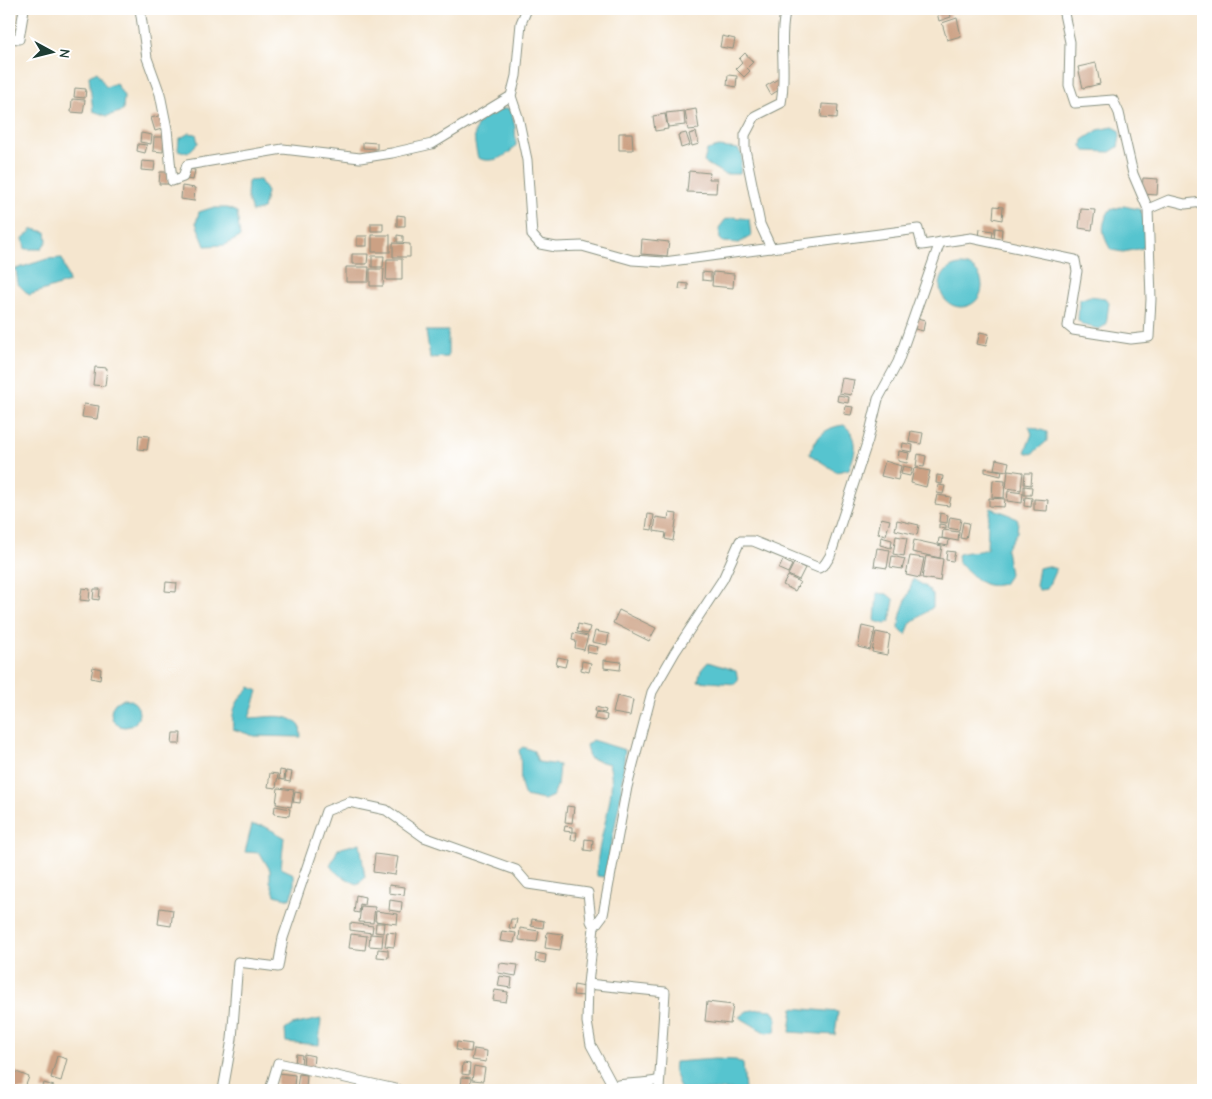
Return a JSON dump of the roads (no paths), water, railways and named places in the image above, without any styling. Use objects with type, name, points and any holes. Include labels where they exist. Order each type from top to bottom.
[{"type":"street","points":[[9,38],[19,38],[24,9]]},
{"type":"street","points":[[140,9],[148,58],[160,94],[167,129],[172,181],[183,177],[187,165],[283,149],[360,158],[432,144],[511,96]]},
{"type":"street","points":[[527,9],[521,23],[516,76],[511,96],[518,117],[527,160],[532,235],[540,244],[556,247],[582,246],[632,260],[664,262],[918,229],[922,245],[971,238],[1075,260],[1077,271],[1068,326],[1073,330],[1132,338],[1149,337],[1152,299],[1148,209],[1132,174],[1119,113],[1113,100],[1075,103],[1069,85],[1070,42],[1063,9]]},
{"type":"street","points":[[771,248],[760,224],[745,149],[745,135],[755,116],[781,103],[785,82],[782,24],[786,9]]},
{"type":"street","points":[[1148,209],[1169,200],[1185,204],[1203,202]]},
{"type":"street","points":[[659,1080],[644,1085],[625,1083],[613,1088],[591,1045],[587,1022],[588,984],[594,927],[603,915],[627,787],[652,692],[675,652],[723,579],[740,541],[753,541],[819,568],[825,564],[830,556],[868,440],[878,399],[898,362],[940,242]]},
{"type":"street","points":[[223,1090],[232,1039],[238,962],[278,967],[283,938],[326,811],[349,802],[386,810],[424,838],[516,870],[528,884],[588,893],[591,921],[594,927]]},
{"type":"street","points":[[588,984],[665,992],[659,1090]]},
{"type":"street","points":[[270,1090],[278,1063],[400,1090]]},
{"type":"water","points":[[97,72],[106,87],[116,83],[124,96],[123,111],[107,116],[93,111],[89,76]]},
{"type":"water","points":[[500,109],[511,109],[516,145],[504,156],[494,160],[483,160],[478,158],[476,149],[476,128],[484,118]]},
{"type":"water","points":[[1113,127],[1119,130],[1118,147],[1110,152],[1085,151],[1082,146],[1083,140],[1098,130]]},
{"type":"water","points":[[189,133],[196,134],[198,143],[188,153],[178,150],[179,139]]},
{"type":"water","points":[[719,147],[738,149],[742,155],[740,174],[724,174],[704,162],[707,150]]},
{"type":"water","points":[[260,180],[267,192],[263,209],[252,212],[247,196],[248,181]]},
{"type":"water","points":[[1124,206],[1142,210],[1146,242],[1143,248],[1123,252],[1111,250],[1106,240],[1103,230],[1107,215],[1110,210]]},
{"type":"water","points":[[211,208],[227,208],[237,212],[240,237],[225,245],[205,246],[196,223],[199,212]]},
{"type":"water","points":[[733,217],[749,219],[751,236],[739,243],[723,242],[720,239],[719,228],[725,220]]},
{"type":"water","points":[[33,229],[46,232],[47,241],[41,249],[25,249],[23,238]]},
{"type":"water","points":[[62,258],[69,282],[29,295],[18,284],[16,269],[47,259]]},
{"type":"water","points":[[965,265],[973,268],[979,274],[982,286],[979,298],[973,304],[957,307],[949,304],[943,298],[940,282],[943,274],[949,268]]},
{"type":"water","points":[[1090,296],[1105,298],[1109,303],[1106,325],[1099,329],[1083,325],[1078,320],[1079,300]]},
{"type":"water","points":[[426,331],[448,331],[448,357],[430,358]]},
{"type":"water","points":[[844,425],[853,435],[855,451],[849,469],[837,472],[809,454],[822,434],[832,428]]},
{"type":"water","points":[[1029,426],[1047,432],[1047,441],[1032,454],[1025,452],[1032,434]]},
{"type":"water","points":[[991,508],[1018,520],[1017,532],[1006,549],[1010,574],[1003,584],[995,585],[988,585],[978,580],[958,563],[957,555],[987,549],[988,519]]},
{"type":"water","points":[[1047,566],[1056,569],[1047,589],[1039,590],[1036,586],[1039,568]]},
{"type":"water","points":[[913,579],[926,587],[933,595],[933,607],[910,624],[906,635],[899,629],[899,622]]},
{"type":"water","points":[[877,593],[887,594],[894,600],[890,621],[885,624],[875,621]]},
{"type":"water","points":[[708,662],[736,671],[738,680],[735,684],[698,681],[701,670]]},
{"type":"water","points":[[250,687],[258,691],[249,718],[276,716],[289,718],[300,726],[301,737],[254,736],[233,729],[233,716],[236,706]]},
{"type":"water","points":[[125,699],[135,703],[139,713],[135,723],[125,727],[115,723],[111,713],[115,703]]},
{"type":"water","points":[[592,740],[625,750],[621,795],[605,877],[597,876],[597,862],[609,804],[611,776],[609,764],[589,758],[586,745]]},
{"type":"water","points":[[523,747],[534,751],[538,762],[559,765],[557,786],[553,796],[544,800],[525,796],[521,784],[519,750]]},
{"type":"water","points":[[252,825],[264,826],[284,837],[281,868],[294,874],[294,887],[290,899],[275,895],[270,881],[270,870],[260,853],[245,852]]},
{"type":"water","points":[[360,843],[365,878],[357,884],[339,875],[330,866],[338,849]]},
{"type":"water","points":[[793,1008],[838,1012],[835,1035],[790,1032]]},
{"type":"water","points":[[772,1010],[777,1019],[775,1032],[766,1033],[739,1017],[747,1011]]},
{"type":"water","points":[[321,1019],[319,1045],[286,1042],[285,1030],[292,1025]]},
{"type":"water","points":[[715,1059],[736,1060],[743,1064],[745,1090],[681,1090],[674,1072],[675,1062]]}]
